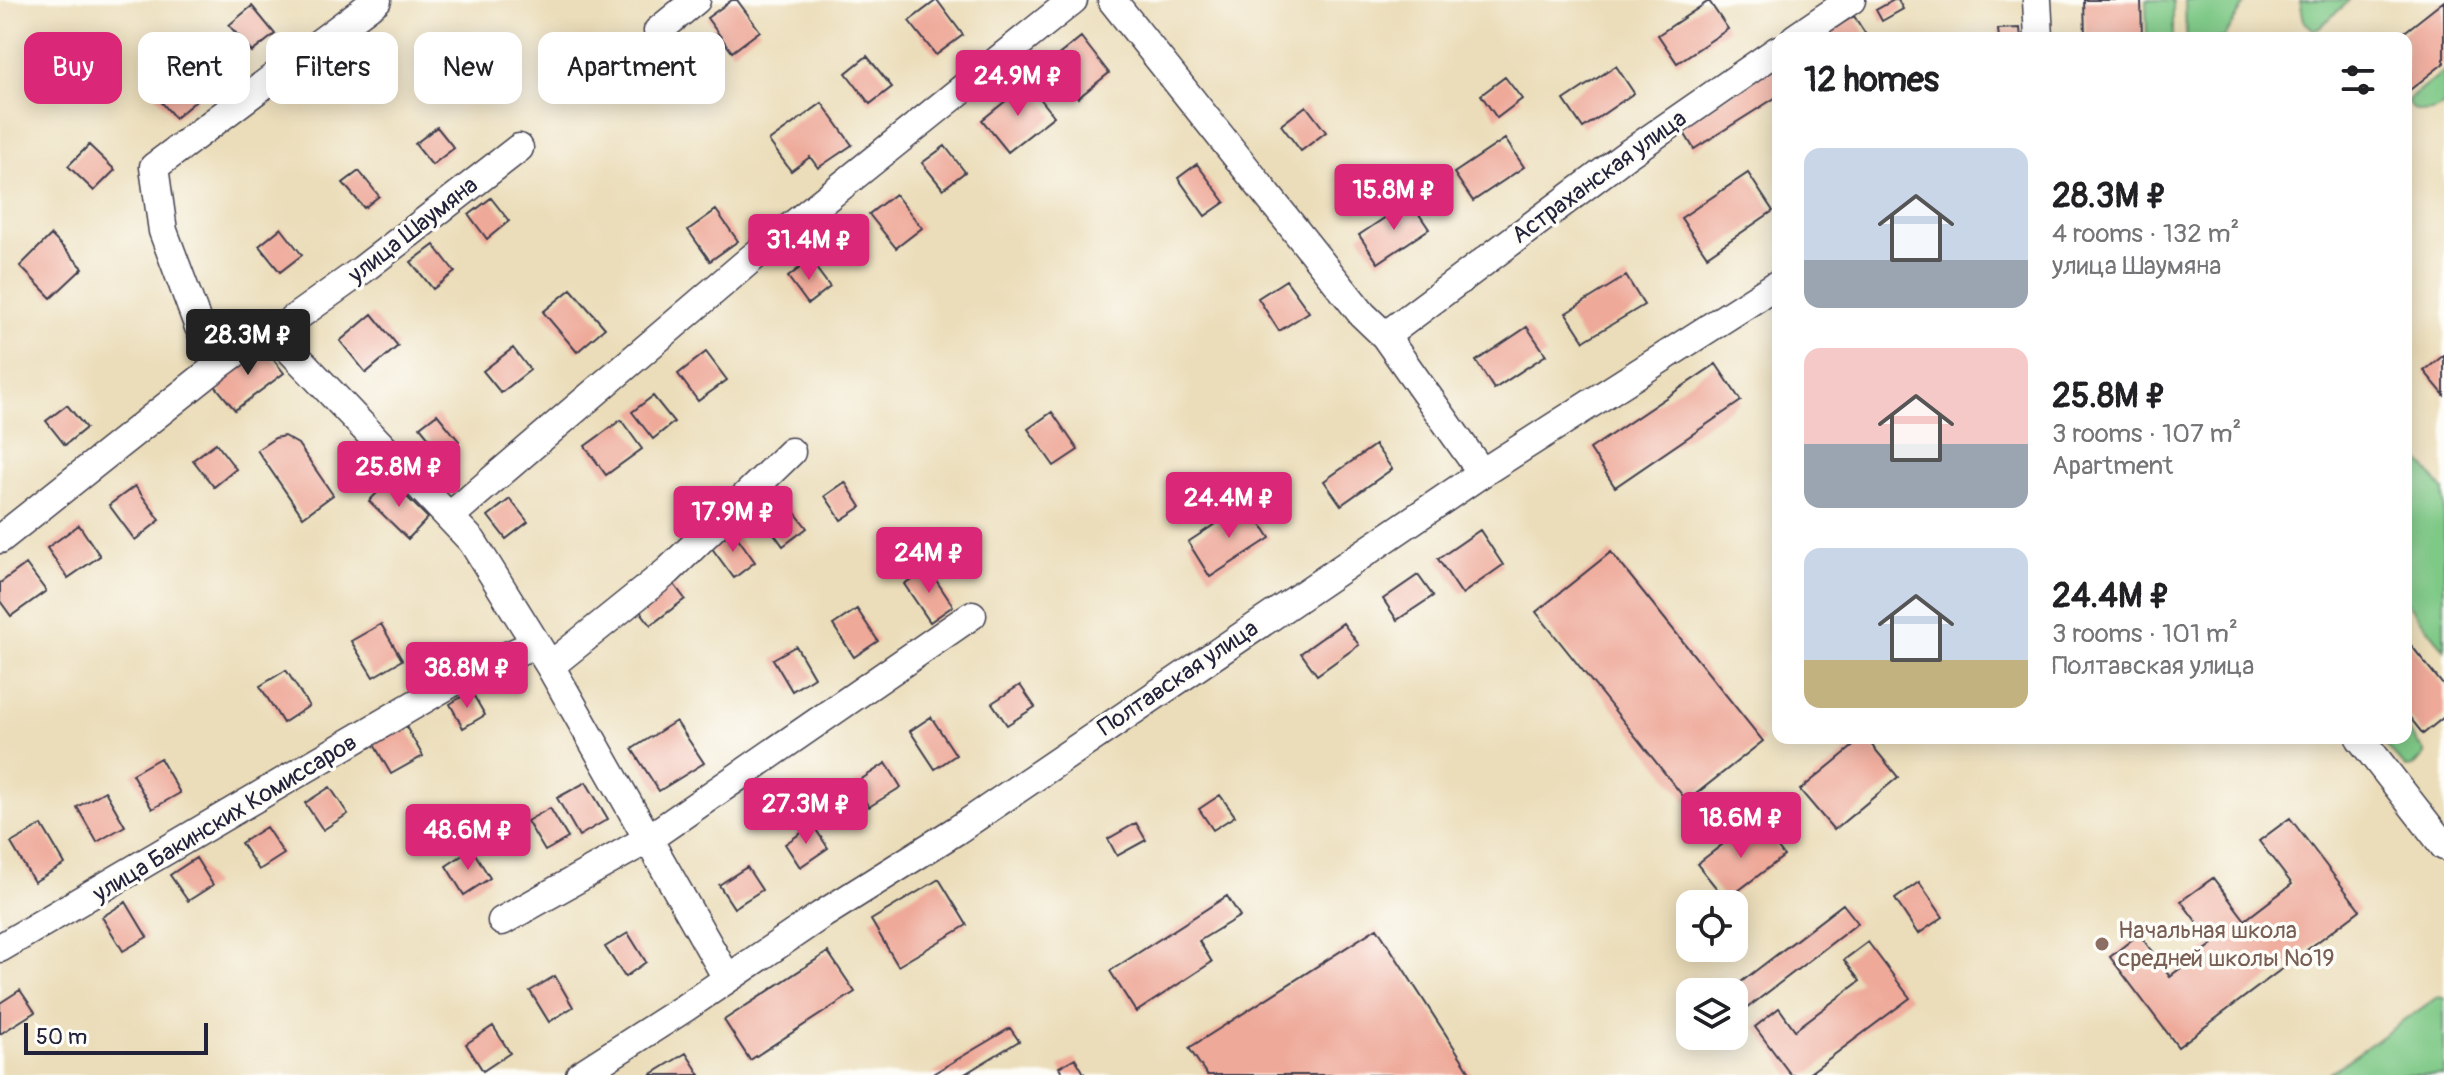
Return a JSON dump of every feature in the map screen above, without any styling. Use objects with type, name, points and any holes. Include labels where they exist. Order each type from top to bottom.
[{"type":"street","points":[[220,364],[199,327],[163,231],[154,167],[377,0]]},
{"type":"street","points":[[658,31],[696,0]]},
{"type":"street","points":[[449,517],[683,315],[1073,0]]},
{"type":"street","points":[[1112,0],[1362,314],[1385,336],[1482,473]]},
{"type":"street","points":[[1804,32],[1851,0]]},
{"type":"street","points":[[2037,0],[2039,32]]},
{"type":"street","name":"Астраханская улица","points":[[1385,336],[1625,156],[1772,54]]},
{"type":"street","name":"улица Шаумяна","points":[[0,539],[220,364],[243,347],[274,333],[362,270],[519,148]]},
{"type":"street","name":"Полтавская улица","points":[[580,1075],[957,830],[1482,473],[1772,288]]},
{"type":"street","points":[[274,333],[472,541],[542,655],[727,978]]},
{"type":"street","name":"улица Бакинских Комиссаров","points":[[0,948],[470,672],[542,655],[668,571],[791,452]]},
{"type":"street","points":[[502,921],[648,839],[972,615]]},
{"type":"street","points":[[2365,744],[2444,846]]},
{"type":"green space","points":[[2146,0],[2173,0],[2173,32],[2147,32]]},
{"type":"green space","points":[[2185,0],[2247,0],[2228,32],[2186,32]]},
{"type":"green space","points":[[2300,0],[2350,0],[2314,30],[2304,21]]},
{"type":"green space","points":[[2444,71],[2444,105],[2427,112],[2419,111],[2412,108],[2412,97]]},
{"type":"green space","points":[[2412,451],[2444,491],[2444,649],[2412,608]]},
{"type":"green space","points":[[2412,735],[2425,755],[2413,767],[2406,768],[2384,744],[2412,744]]},
{"type":"green space","points":[[2436,998],[2444,999],[2444,1075],[2327,1075]]},
{"type":"building","points":[[732,0],[737,0],[760,31],[732,52],[725,42],[725,32],[717,32],[707,18]]},
{"type":"building","points":[[937,0],[963,35],[936,55],[909,21]]},
{"type":"building","points":[[1898,0],[1903,9],[1882,21],[1876,10]]},
{"type":"building","points":[[2084,0],[2141,0],[2142,32],[2085,32]]},
{"type":"building","points":[[1709,1],[1728,29],[1677,63],[1658,35]]},
{"type":"building","points":[[2444,1],[2444,63],[2412,88],[2412,32],[2405,32]]},
{"type":"building","points":[[252,6],[273,32],[266,32],[266,41],[252,52],[250,32],[235,32],[229,25]]},
{"type":"building","points":[[1854,16],[1864,32],[1829,32]]},
{"type":"building","points":[[2020,28],[2020,32],[1998,32],[1998,29]]},
{"type":"building","points":[[1081,37],[1109,73],[1078,98],[1050,62]]},
{"type":"building","points":[[867,56],[892,87],[870,104],[846,73]]},
{"type":"building","points":[[1616,66],[1634,93],[1583,128],[1564,100]]},
{"type":"building","points":[[1772,68],[1772,100],[1694,149],[1680,126]]},
{"type":"building","points":[[1505,77],[1522,99],[1497,118],[1481,95]]},
{"type":"building","points":[[1028,83],[1054,116],[1008,152],[982,120]]},
{"type":"building","points":[[822,103],[852,145],[818,168],[810,157],[791,171],[769,141]]},
{"type":"building","points":[[163,104],[192,104],[175,118]]},
{"type":"building","points":[[1306,106],[1326,132],[1301,151],[1281,125]]},
{"type":"building","points":[[437,127],[454,148],[432,165],[415,144]]},
{"type":"building","points":[[1505,139],[1524,167],[1473,201],[1454,173]]},
{"type":"building","points":[[89,145],[115,170],[94,191],[68,166]]},
{"type":"building","points":[[945,146],[965,172],[943,189],[922,163]]},
{"type":"building","points":[[1197,164],[1225,202],[1205,216],[1178,178]]},
{"type":"building","points":[[359,171],[379,196],[364,208],[343,183]]},
{"type":"building","points":[[1748,173],[1772,209],[1707,256],[1681,218]]},
{"type":"building","points":[[895,194],[922,228],[896,248],[869,214]]},
{"type":"building","points":[[491,198],[509,221],[487,239],[469,215]]},
{"type":"building","points":[[1410,201],[1429,229],[1378,263],[1359,235]]},
{"type":"building","points":[[716,210],[738,241],[710,261],[688,230]]},
{"type":"building","points":[[281,228],[302,255],[280,272],[259,246]]},
{"type":"building","points":[[51,235],[83,268],[51,298],[20,266]]},
{"type":"building","points":[[434,245],[455,272],[433,289],[411,262]]},
{"type":"building","points":[[810,260],[830,287],[808,304],[788,277]]},
{"type":"building","points":[[1626,276],[1644,305],[1584,341],[1566,313]]},
{"type":"building","points":[[1286,280],[1309,312],[1279,331],[1258,298]]},
{"type":"building","points":[[571,289],[605,328],[577,352],[543,312]]},
{"type":"building","points":[[372,314],[398,346],[366,373],[340,341]]},
{"type":"building","points":[[1527,327],[1546,355],[1494,389],[1476,361]]},
{"type":"building","points":[[261,344],[284,373],[235,410],[212,382]]},
{"type":"building","points":[[513,348],[530,370],[501,393],[483,371]]},
{"type":"building","points":[[706,352],[727,380],[698,401],[678,374]]},
{"type":"building","points":[[2444,355],[2444,395],[2424,371]]},
{"type":"building","points":[[1716,364],[1741,401],[1615,487],[1590,449]]},
{"type":"building","points":[[653,396],[674,422],[653,439],[632,412]]},
{"type":"building","points":[[67,405],[86,428],[65,445],[46,421]]},
{"type":"building","points":[[1052,412],[1078,450],[1054,466],[1028,429]]},
{"type":"building","points":[[437,414],[459,441],[442,454],[420,427]]},
{"type":"building","points":[[621,420],[642,449],[606,475],[585,446]]},
{"type":"building","points":[[284,436],[298,444],[333,495],[303,517],[257,450]]},
{"type":"building","points":[[216,443],[236,469],[214,487],[193,460]]},
{"type":"building","points":[[1375,445],[1392,469],[1341,505],[1324,481]]},
{"type":"building","points":[[390,480],[428,518],[408,539],[369,501]]},
{"type":"building","points":[[845,482],[861,507],[841,520],[825,496]]},
{"type":"building","points":[[135,486],[160,520],[135,540],[109,505]]},
{"type":"building","points":[[782,496],[807,528],[783,546],[759,513]]},
{"type":"building","points":[[510,499],[528,522],[506,539],[488,516]]},
{"type":"building","points":[[1247,503],[1270,538],[1210,577],[1188,542]]},
{"type":"building","points":[[79,525],[100,556],[68,578],[47,548]]},
{"type":"building","points":[[1480,530],[1503,565],[1462,594],[1438,559]]},
{"type":"building","points":[[733,531],[755,562],[734,578],[711,547]]},
{"type":"building","points":[[1611,552],[1763,741],[1687,801],[1536,612]]},
{"type":"building","points":[[26,564],[46,591],[11,616],[0,601],[0,583]]},
{"type":"building","points":[[928,568],[953,606],[930,622],[904,584]]},
{"type":"building","points":[[667,575],[685,599],[651,625],[633,602]]},
{"type":"building","points":[[1418,575],[1433,596],[1397,620],[1383,599]]},
{"type":"building","points":[[857,609],[878,641],[854,657],[833,625]]},
{"type":"building","points":[[1343,623],[1359,645],[1317,675],[1301,653]]},
{"type":"building","points":[[381,624],[402,660],[373,677],[351,641]]},
{"type":"building","points":[[796,646],[814,677],[792,691],[773,659]]},
{"type":"building","points":[[2412,646],[2444,686],[2444,717],[2423,734],[2412,720]]},
{"type":"building","points":[[286,670],[309,706],[283,723],[260,686]]},
{"type":"building","points":[[1020,685],[1035,707],[1007,725],[992,703]]},
{"type":"building","points":[[471,691],[485,715],[463,728],[450,704]]},
{"type":"building","points":[[931,717],[956,755],[935,769],[910,731]]},
{"type":"building","points":[[401,718],[423,756],[391,774],[369,736]]},
{"type":"building","points":[[676,721],[704,763],[659,791],[632,749]]},
{"type":"building","points":[[1856,744],[1871,744],[1898,777],[1834,830],[1800,790]]},
{"type":"building","points":[[160,758],[180,793],[152,809],[132,774]]},
{"type":"building","points":[[886,763],[901,787],[869,807],[854,784]]},
{"type":"building","points":[[586,782],[608,819],[579,836],[557,798]]},
{"type":"building","points":[[330,787],[348,814],[323,830],[305,803]]},
{"type":"building","points":[[105,791],[125,826],[97,842],[77,807]]},
{"type":"building","points":[[1220,795],[1235,816],[1213,830],[1199,809]]},
{"type":"building","points":[[550,808],[568,838],[545,851],[527,821]]},
{"type":"building","points":[[2290,818],[2360,910],[2178,1047],[2110,957],[2139,934],[2170,976],[2213,944],[2181,901],[2213,878],[2245,920],[2292,884],[2259,841]]},
{"type":"building","points":[[1756,819],[1784,856],[1739,890],[1718,890],[1697,864]]},
{"type":"building","points":[[1136,823],[1146,840],[1117,856],[1108,839]]},
{"type":"building","points":[[42,825],[65,864],[34,882],[11,843]]},
{"type":"building","points":[[813,825],[828,848],[800,867],[785,844]]},
{"type":"building","points":[[266,827],[284,854],[259,870],[241,843]]},
{"type":"building","points":[[472,849],[490,878],[464,895],[446,866]]},
{"type":"building","points":[[196,858],[213,885],[188,901],[170,875]]},
{"type":"building","points":[[747,867],[762,890],[734,908],[719,885]]},
{"type":"building","points":[[939,879],[967,925],[898,966],[871,920]]},
{"type":"building","points":[[1919,882],[1943,917],[1918,934],[1895,899]]},
{"type":"building","points":[[1227,896],[1240,916],[1199,941],[1212,962],[1136,1012],[1110,971]]},
{"type":"building","points":[[126,902],[147,937],[123,951],[102,917]]},
{"type":"building","points":[[1843,904],[1858,923],[1748,1007],[1746,978]]},
{"type":"building","points":[[1377,928],[1472,1075],[1207,1075],[1189,1048]]},
{"type":"building","points":[[628,933],[646,962],[625,977],[605,947]]},
{"type":"building","points":[[1868,942],[1910,998],[1807,1075],[1791,1075],[1755,1027],[1779,1008],[1795,1030],[1860,981],[1844,960]]},
{"type":"building","points":[[828,952],[855,992],[750,1060],[724,1020]]},
{"type":"building","points":[[555,976],[573,1007],[549,1022],[530,991]]},
{"type":"building","points":[[20,990],[35,1012],[0,1034],[0,1003]]},
{"type":"building","points":[[493,1026],[510,1053],[483,1071],[466,1044]]},
{"type":"building","points":[[1010,1028],[1019,1041],[963,1075],[931,1075]]},
{"type":"building","points":[[686,1053],[700,1075],[650,1075]]},
{"type":"building","points":[[1075,1058],[1085,1075],[1064,1075],[1059,1067]]},
{"type":"place","name":"Начальная школа средней школы №19","points":[[2102,944]]}]
